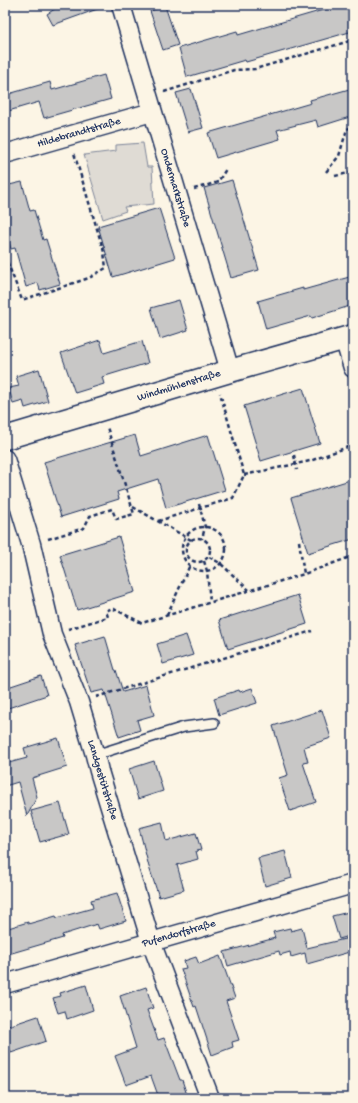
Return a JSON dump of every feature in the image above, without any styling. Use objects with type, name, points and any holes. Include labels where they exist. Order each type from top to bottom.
[{"type":"street","name":"Ondermarkstraße","points":[[121,5],[177,193],[222,373]]},
{"type":"street","name":"Hildebrandtstraße","points":[[5,154],[69,135],[150,104]]},
{"type":"street","name":"Windmühlenstraße","points":[[5,438],[348,337]]},
{"type":"street","points":[[348,337],[353,368]]},
{"type":"street","name":"Landgestütstraße","points":[[5,459],[31,544],[52,634],[79,702],[151,942],[210,1098]]},
{"type":"street","name":"Pufendorfstraße","points":[[5,984],[353,884]]},
{"type":"lane","points":[[95,754],[184,727],[214,723]]},
{"type":"path","points":[[150,104],[234,70],[255,68],[353,40]]},
{"type":"path","points":[[326,172],[340,156],[347,129],[353,127]]},
{"type":"path","points":[[5,256],[22,300],[89,278],[106,268],[104,252],[69,135]]},
{"type":"path","points":[[177,193],[218,182],[226,169]]},
{"type":"path","points":[[335,176],[353,172]]},
{"type":"path","points":[[158,521],[233,498],[244,475],[222,373]]},
{"type":"path","points":[[31,544],[84,528],[90,516],[112,509],[116,519],[134,514],[102,410]]},
{"type":"path","points":[[244,475],[310,461],[353,445]]},
{"type":"path","points":[[294,455],[298,470]]},
{"type":"path","points":[[199,504],[205,527],[202,539]]},
{"type":"path","points":[[132,506],[191,540]]},
{"type":"path","points":[[198,528],[212,528],[218,532],[225,544],[226,551],[224,557],[220,563],[212,569],[195,569],[190,566],[183,555],[183,542],[186,537],[191,531],[198,528]]},
{"type":"path","points":[[198,538],[205,540],[210,546],[209,557],[200,562],[192,561],[186,555],[188,543],[191,540],[198,538]]},
{"type":"path","points":[[299,541],[304,574]]},
{"type":"path","points":[[52,634],[108,617],[106,611],[112,608],[142,623],[304,574],[353,556]]},
{"type":"path","points":[[209,557],[220,563],[250,590]]},
{"type":"path","points":[[167,615],[192,561]]},
{"type":"path","points":[[204,561],[210,602]]},
{"type":"path","points":[[79,702],[312,631]]},
{"type":"shaded area","points":[[143,143],[147,167],[152,167],[154,204],[124,207],[126,211],[103,219],[84,155],[116,151],[116,145]]},
{"type":"building","points":[[61,5],[103,5],[103,7],[53,25],[47,14]]},
{"type":"building","points":[[340,5],[353,5],[353,31],[246,62],[245,60],[187,77],[179,48],[237,31],[238,35]]},
{"type":"building","points":[[165,6],[178,45],[163,50],[150,11]]},
{"type":"building","points":[[104,75],[111,99],[44,118],[39,102],[5,112],[5,95],[50,82],[52,90]]},
{"type":"building","points":[[353,88],[353,116],[318,127],[316,120],[277,130],[280,139],[216,158],[208,133],[311,103],[310,100]]},
{"type":"building","points":[[191,89],[203,128],[188,132],[176,93]]},
{"type":"building","points":[[232,180],[259,270],[231,278],[204,188]]},
{"type":"building","points":[[22,182],[30,211],[34,210],[43,240],[46,239],[60,284],[40,290],[38,283],[26,287],[15,248],[11,249],[5,228],[5,186]]},
{"type":"building","points":[[159,208],[175,258],[113,277],[98,226]]},
{"type":"building","points":[[353,276],[353,305],[312,318],[311,316],[266,329],[258,301]]},
{"type":"building","points":[[179,300],[188,330],[160,339],[151,308]]},
{"type":"building","points":[[100,340],[104,353],[142,341],[148,363],[102,377],[104,384],[75,393],[61,353]]},
{"type":"building","points":[[39,369],[48,401],[25,408],[23,401],[13,404],[9,388],[19,386],[16,376]]},
{"type":"building","points":[[303,388],[320,443],[261,461],[244,406]]},
{"type":"building","points":[[135,435],[141,456],[208,435],[225,490],[166,508],[158,479],[117,492],[119,499],[61,517],[44,462]]},
{"type":"building","points":[[350,480],[353,491],[353,539],[308,553],[291,498]]},
{"type":"building","points":[[119,537],[135,592],[77,610],[60,555]]},
{"type":"building","points":[[298,595],[307,624],[228,649],[219,620]]},
{"type":"building","points":[[186,635],[193,655],[163,664],[157,644]]},
{"type":"building","points":[[105,636],[123,692],[146,685],[154,715],[137,720],[140,730],[119,737],[104,690],[91,693],[75,645]]},
{"type":"building","points":[[41,676],[47,695],[8,708],[5,698],[5,688]]},
{"type":"building","points":[[252,688],[257,703],[219,715],[214,698],[239,690],[240,692]]},
{"type":"building","points":[[322,710],[331,738],[304,747],[308,762],[303,763],[316,802],[290,811],[279,778],[288,775],[273,726]]},
{"type":"building","points":[[58,738],[67,767],[32,778],[37,797],[27,816],[18,782],[5,786],[5,764],[27,758],[24,748]]},
{"type":"building","points":[[154,761],[163,791],[138,799],[129,769]]},
{"type":"building","points":[[60,803],[69,834],[40,842],[31,811]]},
{"type":"building","points":[[162,822],[166,841],[196,833],[201,850],[196,851],[198,859],[177,865],[184,890],[159,897],[149,867],[139,828]]},
{"type":"building","points":[[285,851],[292,878],[265,886],[258,858]]},
{"type":"building","points":[[117,893],[126,921],[99,929],[97,924],[62,935],[63,938],[5,955],[5,929],[28,922],[28,924],[56,916],[57,918],[93,908],[91,900]]},
{"type":"building","points":[[353,911],[353,935],[339,939],[332,916]]},
{"type":"building","points":[[290,928],[291,931],[302,928],[307,948],[349,938],[353,951],[307,964],[305,953],[291,957],[290,952],[280,955],[279,951],[228,966],[224,952],[275,938],[273,932]]},
{"type":"building","points":[[220,956],[235,998],[226,1001],[239,1040],[232,1042],[233,1047],[212,1055],[196,1006],[194,1007],[181,969],[186,968],[184,961],[196,957],[199,964]]},
{"type":"building","points":[[86,985],[93,1010],[67,1019],[65,1011],[58,1013],[53,998],[61,996],[60,993]]},
{"type":"building","points":[[146,987],[153,1008],[147,1010],[158,1040],[164,1038],[188,1098],[159,1098],[151,1076],[126,1085],[115,1056],[136,1048],[120,996]]},
{"type":"building","points":[[38,1016],[46,1041],[11,1053],[5,1035],[5,1027]]}]
